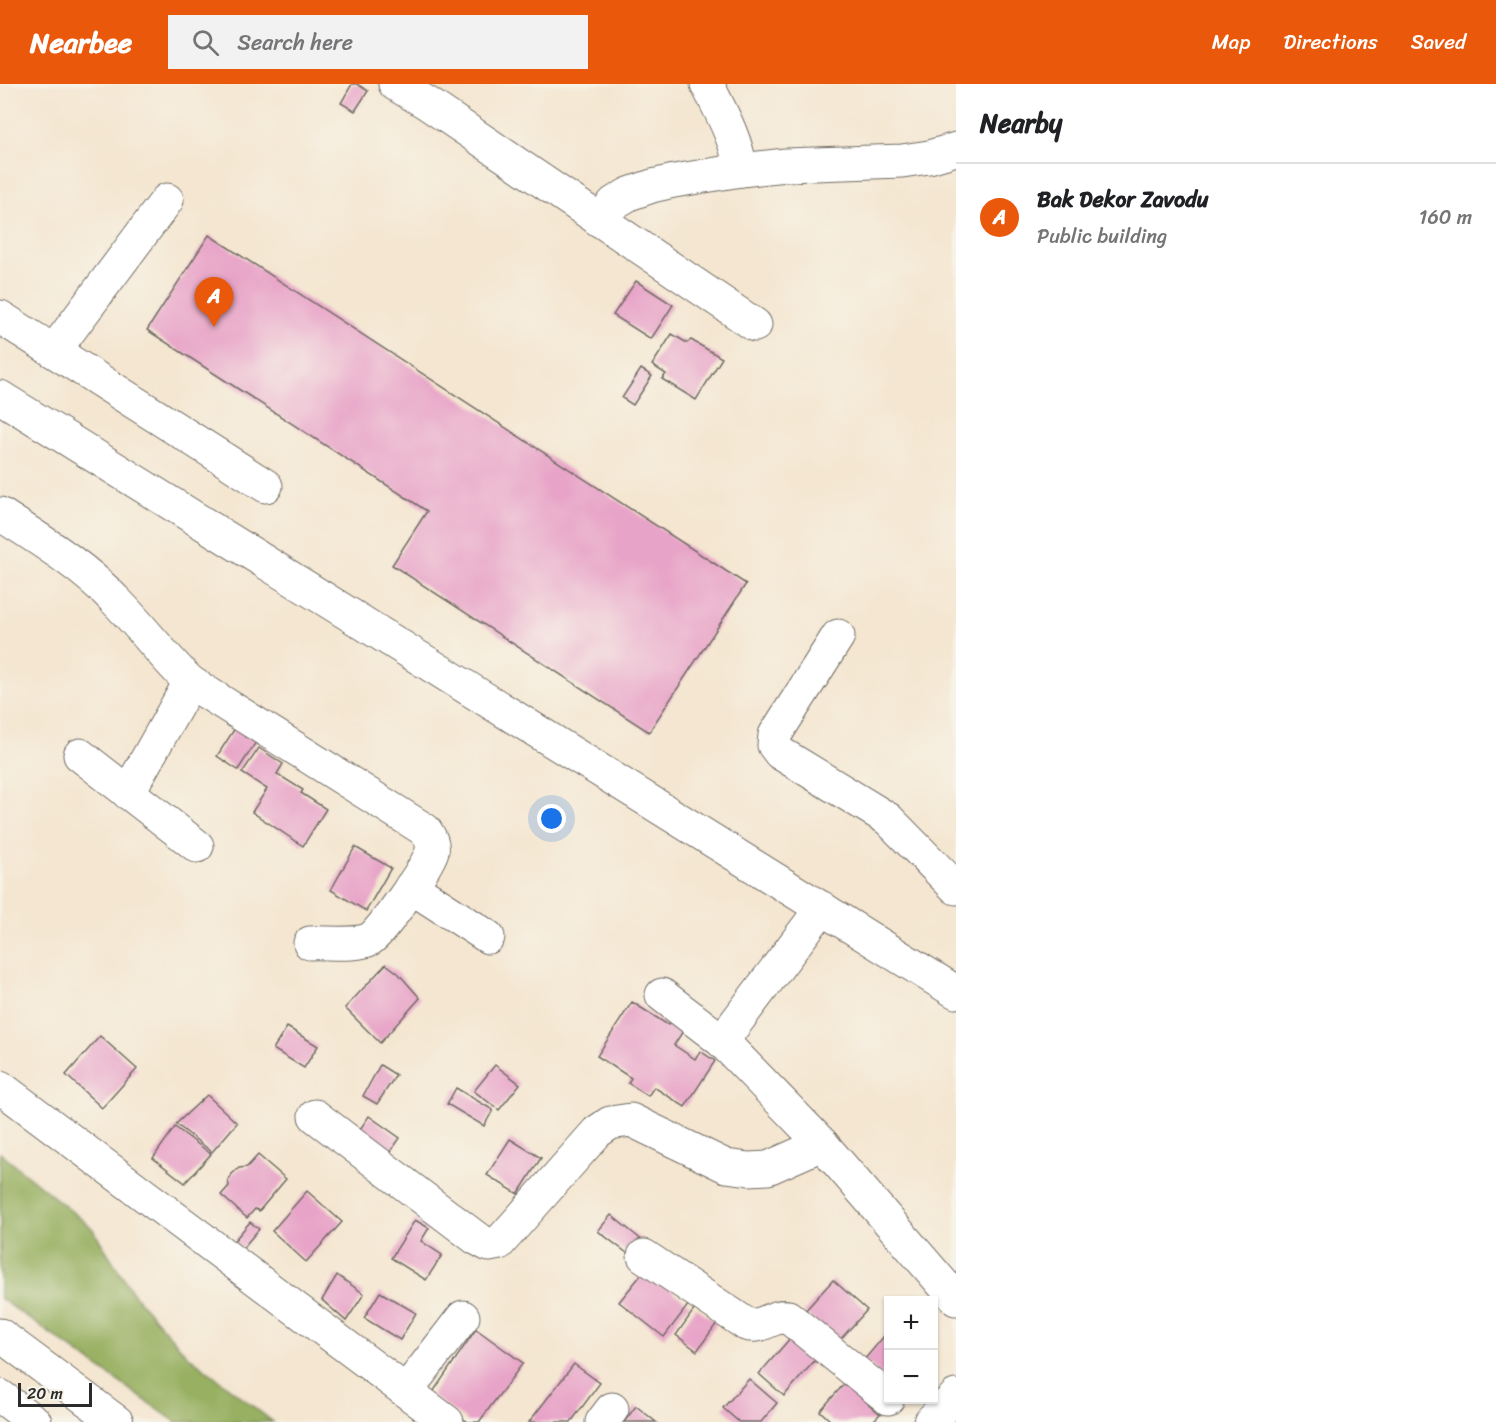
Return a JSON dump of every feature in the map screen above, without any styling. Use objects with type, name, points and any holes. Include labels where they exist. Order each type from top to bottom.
[{"type":"main road","points":[[395,84],[427,103],[754,325]]},
{"type":"main road","points":[[707,84],[732,135],[741,170]]},
{"type":"main road","points":[[599,220],[614,203],[629,194],[652,186],[741,170],[786,165],[902,161],[929,157],[956,149]]},
{"type":"main road","points":[[54,351],[167,200]]},
{"type":"main road","points":[[0,317],[266,486]]},
{"type":"main road","points":[[0,397],[956,992]]},
{"type":"main road","points":[[0,514],[55,549],[114,598],[169,661],[190,681],[425,830],[432,842],[432,851],[411,887],[378,932],[370,939],[358,942],[310,943]]},
{"type":"main road","points":[[838,636],[775,735],[774,745],[780,753],[888,819],[956,888]]},
{"type":"main road","points":[[128,792],[190,681]]},
{"type":"main road","points":[[80,755],[197,846]]},
{"type":"main road","points":[[411,887],[488,937]]},
{"type":"main road","points":[[722,1041],[822,909]]},
{"type":"main road","points":[[662,995],[722,1041],[822,1144],[956,1299]]},
{"type":"main road","points":[[0,1087],[447,1422]]},
{"type":"main road","points":[[315,1116],[457,1224],[489,1245],[499,1243],[597,1132],[610,1123],[631,1120],[726,1166],[749,1169],[768,1168],[822,1144]]},
{"type":"main road","points":[[644,1256],[753,1327],[781,1316],[788,1317],[884,1395]]},
{"type":"main road","points":[[406,1391],[463,1317]]},
{"type":"main road","points":[[0,1335],[117,1422]]},
{"type":"main road","points":[[0,1396],[35,1422]]},
{"type":"main road","points":[[930,1422],[956,1396]]},
{"type":"main road","points":[[895,1404],[918,1422]]},
{"type":"green space","points":[[0,1153],[92,1228],[134,1295],[186,1354],[273,1422],[176,1422],[0,1298]]},
{"type":"building","points":[[352,84],[357,84],[368,91],[355,111],[341,103]]},
{"type":"building","points":[[209,235],[746,584],[649,732],[392,565],[427,511],[147,330]]},
{"type":"building","points":[[636,281],[673,305],[651,339],[613,315]]},
{"type":"building","points":[[672,334],[687,343],[691,340],[722,358],[696,400],[662,379],[666,374],[652,365]]},
{"type":"building","points":[[641,369],[652,376],[633,405],[622,398]]},
{"type":"building","points":[[237,725],[258,739],[238,770],[217,756]]},
{"type":"building","points":[[259,748],[283,764],[277,774],[303,790],[301,793],[326,809],[303,846],[252,812],[267,789],[242,773]]},
{"type":"building","points":[[355,847],[391,868],[366,911],[331,890]]},
{"type":"building","points":[[386,964],[398,973],[420,998],[380,1043],[345,1008]]},
{"type":"building","points":[[632,1002],[668,1025],[672,1020],[685,1028],[674,1045],[695,1059],[700,1051],[715,1061],[685,1107],[654,1087],[648,1096],[628,1083],[631,1078],[597,1056]]},
{"type":"building","points":[[287,1027],[318,1046],[304,1068],[273,1049]]},
{"type":"building","points":[[100,1036],[137,1069],[102,1108],[66,1075]]},
{"type":"building","points":[[380,1065],[396,1075],[377,1104],[363,1096]]},
{"type":"building","points":[[495,1065],[520,1084],[499,1110],[474,1091]]},
{"type":"building","points":[[456,1088],[493,1110],[484,1126],[447,1104]]},
{"type":"building","points":[[207,1095],[237,1123],[212,1152],[176,1124]]},
{"type":"building","points":[[369,1116],[400,1138],[385,1160],[354,1138]]},
{"type":"building","points":[[175,1127],[211,1154],[185,1183],[153,1158]]},
{"type":"building","points":[[510,1139],[541,1158],[518,1194],[487,1175]]},
{"type":"building","points":[[258,1155],[286,1179],[259,1211],[255,1209],[247,1218],[221,1195],[229,1186],[228,1181],[232,1174],[239,1168],[247,1167]]},
{"type":"building","points":[[307,1191],[342,1222],[306,1262],[272,1231]]},
{"type":"building","points":[[611,1215],[643,1241],[631,1256],[598,1231]]},
{"type":"building","points":[[415,1220],[429,1228],[421,1241],[442,1255],[426,1280],[391,1258]]},
{"type":"building","points":[[250,1222],[259,1229],[242,1249],[233,1242]]},
{"type":"building","points":[[645,1270],[689,1304],[664,1337],[619,1302]]},
{"type":"building","points":[[337,1275],[364,1294],[346,1321],[322,1300]]},
{"type":"building","points":[[833,1280],[867,1310],[838,1342],[804,1312]]},
{"type":"building","points":[[380,1292],[416,1313],[400,1340],[364,1318]]},
{"type":"building","points":[[696,1307],[717,1323],[697,1351],[676,1335]]},
{"type":"building","points":[[476,1329],[523,1363],[479,1422],[468,1422],[431,1395]]},
{"type":"building","points":[[792,1336],[817,1358],[784,1396],[759,1374]]},
{"type":"building","points":[[884,1336],[884,1377],[864,1360]]},
{"type":"building","points":[[574,1364],[600,1383],[571,1422],[529,1422]]},
{"type":"building","points":[[749,1379],[777,1403],[761,1422],[739,1422],[723,1408]]},
{"type":"building","points":[[845,1383],[880,1414],[872,1422],[832,1422],[820,1411]]},
{"type":"building","points":[[636,1406],[656,1422],[624,1422]]},
{"type":"place","name":"Bak Dekor Zavodu","points":[[214,327]]}]
